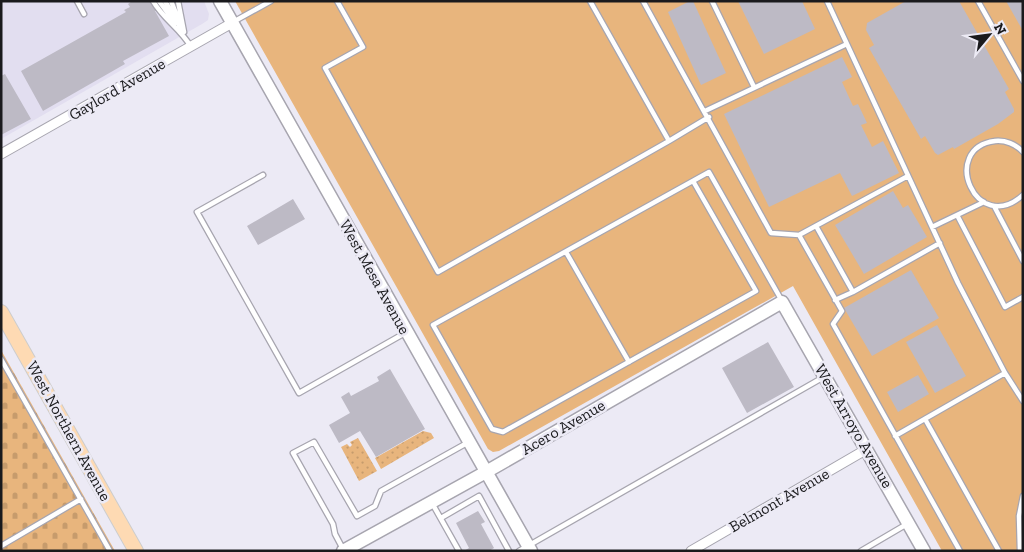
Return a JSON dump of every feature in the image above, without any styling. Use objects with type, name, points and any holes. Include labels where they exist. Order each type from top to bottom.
[{"type":"main road","name":"West Northern Avenue","points":[[1,312],[136,551]]},
{"type":"street","name":"West Mesa Avenue","points":[[220,1],[486,472],[526,549]]},
{"type":"street","name":"Gaylord Avenue","points":[[1,154],[232,23]]},
{"type":"street","name":"West Arroyo Avenue","points":[[782,302],[826,376],[924,551]]},
{"type":"street","name":"Acero Avenue","points":[[344,550],[486,472],[782,302]]},
{"type":"street","name":"Belmont Avenue","points":[[691,551],[867,449]]},
{"type":"lane","points":[[77,1],[84,14]]},
{"type":"lane","points":[[153,1],[158,10],[185,36]]},
{"type":"lane","points":[[159,1],[185,36]]},
{"type":"lane","points":[[165,1],[191,47]]},
{"type":"lane","points":[[171,1],[185,36]]},
{"type":"lane","points":[[178,1],[185,36]]},
{"type":"lane","points":[[232,23],[271,1]]},
{"type":"lane","points":[[337,1],[362,47],[325,68],[438,272],[708,117]]},
{"type":"lane","points":[[590,1],[669,140]]},
{"type":"lane","points":[[644,1],[772,232],[799,235],[908,176]]},
{"type":"lane","points":[[712,1],[754,87]]},
{"type":"lane","points":[[827,1],[966,299],[1005,373],[1023,401]]},
{"type":"lane","points":[[978,1],[1023,81]]},
{"type":"lane","points":[[706,112],[754,87],[847,44]]},
{"type":"lane","points":[[1023,152],[1011,143],[1000,140],[989,142],[971,155],[966,177],[970,188],[976,196],[994,206],[1014,203],[1023,196]]},
{"type":"lane","points":[[693,181],[756,291],[503,432],[492,429],[434,325],[709,172],[782,302]]},
{"type":"lane","points":[[263,175],[197,212],[299,393],[406,332]]},
{"type":"lane","points":[[932,227],[984,202]]},
{"type":"lane","points":[[994,206],[1023,261]]},
{"type":"lane","points":[[957,215],[1004,307],[1023,297]]},
{"type":"lane","points":[[816,226],[854,292]]},
{"type":"lane","points":[[799,235],[842,311],[833,324],[960,551]]},
{"type":"lane","points":[[835,300],[854,292],[940,243]]},
{"type":"lane","points":[[566,252],[629,362]]},
{"type":"lane","points":[[1,359],[110,551]]},
{"type":"lane","points":[[895,436],[1005,373]]},
{"type":"lane","points":[[526,549],[826,376]]},
{"type":"lane","points":[[925,419],[999,551]]},
{"type":"lane","points":[[344,550],[334,534],[333,524],[293,453],[314,442],[356,516],[376,506],[381,491],[468,442]]},
{"type":"lane","points":[[441,518],[479,496],[509,551]]},
{"type":"lane","points":[[1020,551],[1018,516],[1023,496]]},
{"type":"lane","points":[[1,546],[82,499]]},
{"type":"lane","points":[[432,502],[459,551]]},
{"type":"lane","points":[[861,551],[909,523]]},
{"type":"shaded area","points":[[1,1],[204,1],[209,14],[208,20],[202,24],[1,139]]},
{"type":"green space","points":[[235,1],[1023,1],[1023,551],[942,551],[793,286],[499,451],[493,452],[488,449]]},
{"type":"green space","points":[[1,350],[115,551],[1,551]]},
{"type":"green space","points":[[423,431],[431,433],[434,438],[381,469],[375,458]]},
{"type":"green space","points":[[358,438],[377,471],[359,481],[341,447],[347,444],[350,447],[352,445],[350,442]]},
{"type":"building","points":[[132,1],[171,1],[155,11],[169,36],[123,61],[125,64],[43,111],[21,71],[126,12],[124,10],[130,7],[128,4]]},
{"type":"building","points":[[693,1],[726,73],[701,85],[668,12]]},
{"type":"building","points":[[738,1],[802,1],[815,29],[764,54]]},
{"type":"building","points":[[906,1],[959,1],[1009,89],[1005,92],[1014,109],[1014,112],[998,124],[954,149],[953,147],[938,155],[925,136],[921,139],[869,48],[874,45],[866,30],[867,23]]},
{"type":"building","points":[[1006,1],[1021,1],[1023,5],[1023,31]]},
{"type":"building","points":[[842,57],[852,77],[842,82],[853,106],[858,104],[867,123],[861,125],[872,147],[883,141],[899,173],[852,196],[840,173],[769,207],[724,114]]},
{"type":"building","points":[[5,74],[31,119],[1,135],[1,76]]},
{"type":"building","points":[[893,191],[903,208],[908,205],[927,237],[864,274],[835,225]]},
{"type":"building","points":[[293,199],[305,219],[258,245],[247,226]]},
{"type":"building","points":[[911,270],[939,318],[872,356],[844,308]]},
{"type":"building","points":[[937,325],[966,376],[935,393],[906,342]]},
{"type":"building","points":[[768,342],[794,387],[747,413],[722,368]]},
{"type":"building","points":[[390,369],[425,429],[376,457],[360,431],[339,443],[329,425],[350,413],[341,397],[349,392],[351,396],[379,381],[377,377]]},
{"type":"building","points":[[918,375],[929,394],[898,412],[887,392]]},
{"type":"building","points":[[478,511],[485,522],[481,524],[494,548],[489,551],[464,551],[469,548],[456,523]]}]
